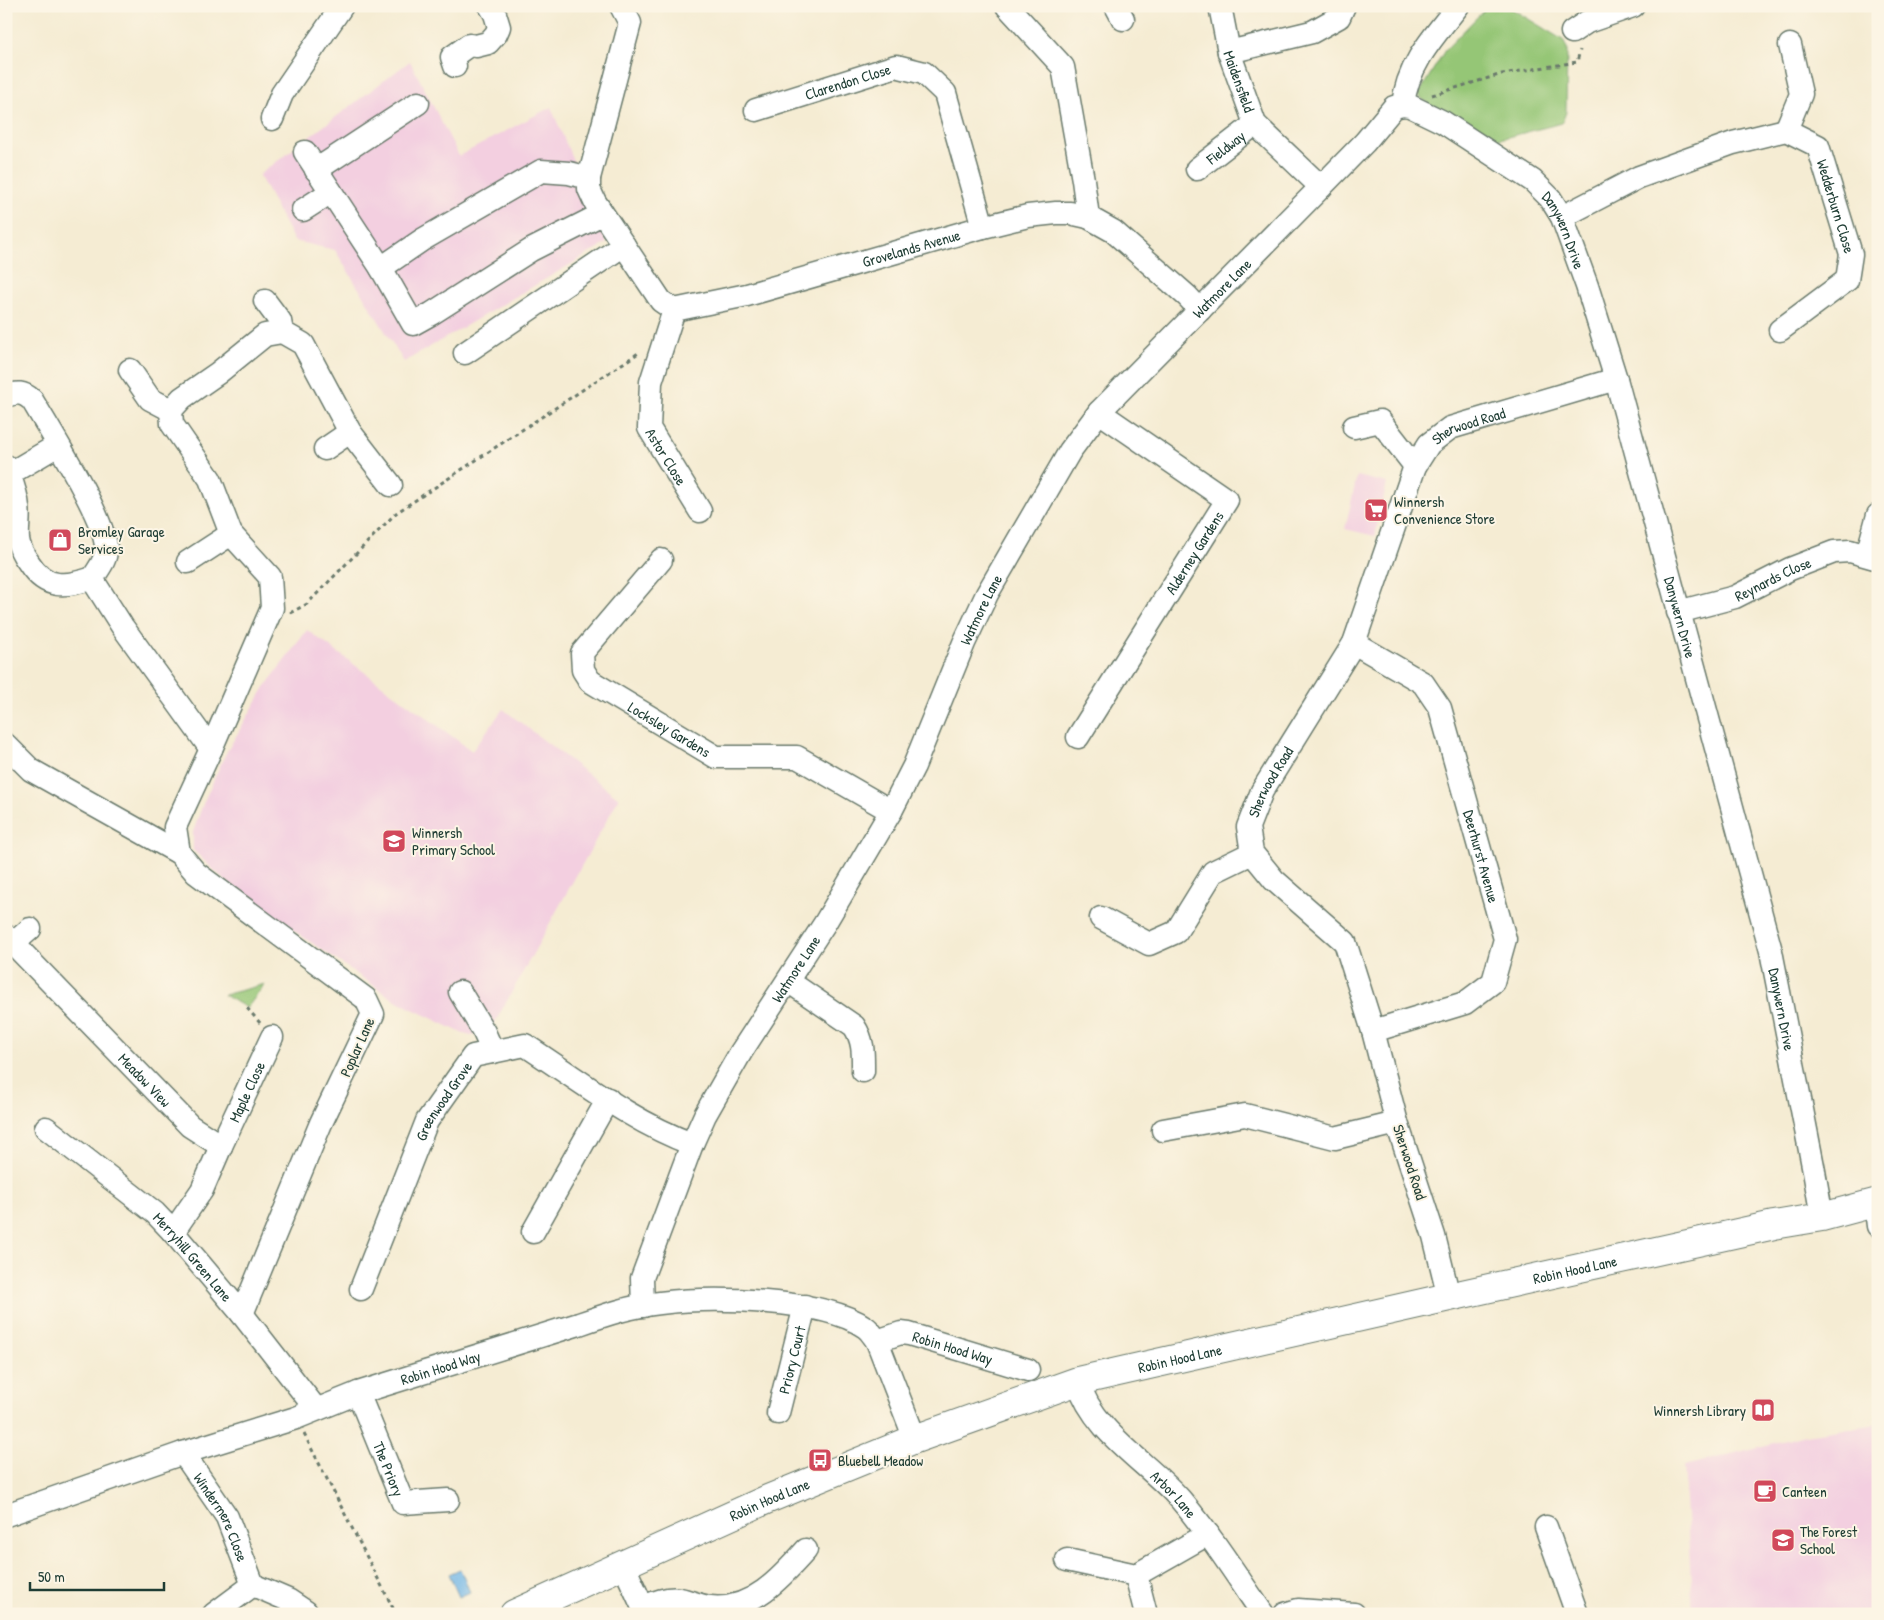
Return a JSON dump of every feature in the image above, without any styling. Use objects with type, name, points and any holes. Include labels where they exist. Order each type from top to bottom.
[{"type":"main road","name":"Robin Hood Lane","points":[[514,1614],[768,1499],[915,1439],[1078,1381],[1774,1225],[1877,1210]]},
{"type":"street","points":[[272,119],[282,94],[342,6]]},
{"type":"street","points":[[455,66],[452,57],[469,46],[488,43],[496,34],[499,27],[490,6]]},
{"type":"street","points":[[621,6],[630,23],[588,178],[589,189],[602,214],[661,301],[674,310]]},
{"type":"street","points":[[1007,6],[1063,67],[1088,217]]},
{"type":"street","name":"Maidensfield","points":[[1220,6],[1229,52],[1255,124],[1321,187]]},
{"type":"street","points":[[1229,52],[1312,32],[1339,18],[1344,6]]},
{"type":"street","points":[[1403,105],[1410,74],[1427,45],[1458,6]]},
{"type":"street","points":[[1579,27],[1633,6]]},
{"type":"street","points":[[1562,217],[1639,177],[1733,143],[1786,130],[1801,94],[1790,45]]},
{"type":"street","name":"Clarendon Close","points":[[756,110],[811,84],[896,66],[924,73],[945,93],[983,227]]},
{"type":"street","points":[[418,104],[311,161],[380,268],[413,324],[531,250],[602,214]]},
{"type":"street","name":"Watmore Lane","points":[[643,1306],[642,1278],[692,1144],[721,1086],[825,923],[891,811],[914,766],[964,643],[987,594],[1070,451],[1099,412],[1365,142],[1394,107],[1403,105]]},
{"type":"street","name":"Danywern Drive","points":[[1403,105],[1410,106],[1443,122],[1533,181],[1550,198],[1562,217],[1587,286],[1616,379],[1771,951],[1822,1217]]},
{"type":"street","name":"Fieldway","points":[[1197,169],[1255,124]]},
{"type":"street","name":"Wedderburn Close","points":[[1780,330],[1847,280],[1851,254],[1818,146],[1786,130]]},
{"type":"street","points":[[380,268],[422,240],[541,171],[569,173],[588,178]]},
{"type":"street","points":[[303,210],[331,192]]},
{"type":"street","name":"Grovelands Avenue","points":[[674,310],[747,295],[983,227],[1028,216],[1070,213],[1088,217],[1113,231],[1187,296],[1200,310]]},
{"type":"street","points":[[465,353],[624,245]]},
{"type":"street","points":[[265,301],[280,321],[282,332]]},
{"type":"street","name":"Astor Close","points":[[674,310],[651,382],[649,428],[700,511]]},
{"type":"street","points":[[179,853],[175,827],[272,608],[270,577],[231,534],[210,479],[172,424],[171,410],[182,398],[265,335],[282,332],[303,344],[350,432],[391,485]]},
{"type":"street","points":[[130,370],[150,399],[171,410]]},
{"type":"street","name":"Sherwood Road","points":[[1449,1297],[1434,1236],[1397,1123],[1345,942],[1274,880],[1252,853],[1248,827],[1262,791],[1354,643],[1415,466],[1429,444],[1450,428],[1616,379]]},
{"type":"street","points":[[6,396],[14,393],[23,393],[32,400],[58,445],[86,496],[106,546],[105,557],[93,578],[69,585],[56,585],[39,576],[20,549],[17,530],[19,508],[8,470],[58,445]]},
{"type":"street","name":"Alderney Gardens","points":[[1078,737],[1227,500],[1099,412]]},
{"type":"street","points":[[1354,427],[1380,421],[1415,466]]},
{"type":"street","points":[[325,449],[350,432]]},
{"type":"street","name":"Reynards Close","points":[[1678,612],[1735,597],[1790,568],[1834,552],[1850,551],[1873,557],[1878,515]]},
{"type":"street","points":[[188,562],[231,534]]},
{"type":"street","name":"Locksley Gardens","points":[[660,560],[582,653],[583,670],[590,681],[716,757],[797,757],[891,811]]},
{"type":"street","points":[[93,578],[122,626],[211,749]]},
{"type":"street","name":"Deerhurst Avenue","points":[[1354,643],[1423,684],[1440,708],[1505,939],[1494,982],[1464,1003],[1372,1031]]},
{"type":"street","name":"Poplar Lane","points":[[6,745],[30,770],[179,853],[196,873],[366,999],[373,1014],[321,1123],[242,1314]]},
{"type":"street","points":[[1101,918],[1149,944],[1176,932],[1213,872],[1252,853]]},
{"type":"street","name":"Meadow View","points":[[16,936],[190,1126],[221,1146]]},
{"type":"street","points":[[788,981],[854,1026],[860,1035],[863,1046],[863,1071]]},
{"type":"street","points":[[460,992],[484,1032],[493,1052]]},
{"type":"street","name":"Maple Close","points":[[221,1146],[272,1037]]},
{"type":"street","name":"Greenwood Grove","points":[[361,1289],[427,1120],[472,1056],[525,1045],[658,1129],[692,1144]]},
{"type":"street","points":[[534,1232],[608,1099]]},
{"type":"street","points":[[1163,1130],[1245,1115],[1335,1138],[1397,1123]]},
{"type":"street","name":"Merryhill Green Lane","points":[[46,1128],[155,1213],[242,1314],[316,1408]]},
{"type":"street","points":[[173,1232],[202,1190],[221,1146]]},
{"type":"street","name":"Robin Hood Way","points":[[6,1515],[183,1453],[296,1418],[316,1408],[358,1393],[615,1311],[659,1303],[723,1300],[805,1306],[847,1317],[866,1328],[877,1341],[915,1439]]},
{"type":"street","name":"Priory Court","points":[[778,1413],[805,1306]]},
{"type":"street","name":"Robin Hood Way","points":[[877,1341],[902,1333],[909,1334],[1028,1370]]},
{"type":"street","name":"Arbor Lane","points":[[1078,1381],[1089,1407],[1118,1440],[1178,1498],[1208,1534],[1263,1614]]},
{"type":"street","name":"The Priory","points":[[358,1393],[403,1503],[448,1500]]},
{"type":"street","name":"Windermere Close","points":[[183,1453],[227,1517],[253,1585]]},
{"type":"street","points":[[1546,1527],[1577,1614]]},
{"type":"street","points":[[1067,1560],[1136,1575],[1208,1534]]},
{"type":"street","points":[[624,1564],[644,1610],[665,1599],[678,1598],[709,1607],[724,1608],[756,1596],[784,1574],[806,1550]]},
{"type":"street","points":[[1136,1575],[1146,1614]]},
{"type":"street","points":[[214,1614],[253,1585],[288,1600],[306,1612]]},
{"type":"street","points":[[1285,1614],[1298,1610],[1354,1614]]},
{"type":"path","points":[[1403,105],[1502,74],[1577,62],[1579,27]]},
{"type":"path","points":[[264,625],[307,604],[396,513],[665,335]]},
{"type":"path","points":[[296,1418],[396,1614]]},
{"type":"shaded area","points":[[410,61],[459,156],[551,107],[607,243],[404,362],[335,250],[294,241],[259,175]]},
{"type":"shaded area","points":[[1357,476],[1387,483],[1375,536],[1345,529]]},
{"type":"shaded area","name":"Winnersh Primary School","points":[[307,630],[472,751],[503,709],[619,798],[493,1026],[471,1036],[396,1001],[235,890],[193,850],[193,832],[204,801],[226,753],[265,687]]},
{"type":"shaded area","name":"The Forest School","points":[[1878,1424],[1878,1614],[1693,1614],[1684,1466],[1806,1435]]},
{"type":"green space","points":[[1502,6],[1512,9],[1563,40],[1567,49],[1566,112],[1562,123],[1488,142],[1428,104],[1418,95],[1445,50],[1487,7]]},
{"type":"green space","points":[[265,984],[247,1008],[224,995]]},
{"type":"water","points":[[460,1569],[470,1592],[459,1597],[449,1574]]},
{"type":"place","name":"Winnersh Convenience Store","points":[[1376,510]]},
{"type":"place","name":"Bromley Garage Services","points":[[60,540]]},
{"type":"place","name":"Winnersh Primary School","points":[[394,841]]},
{"type":"place","name":"Winnersh Library","points":[[1763,1410]]},
{"type":"place","name":"Bluebell Meadow","points":[[820,1460]]},
{"type":"place","name":"Canteen","points":[[1765,1491]]},
{"type":"place","name":"The Forest School","points":[[1783,1540]]}]
